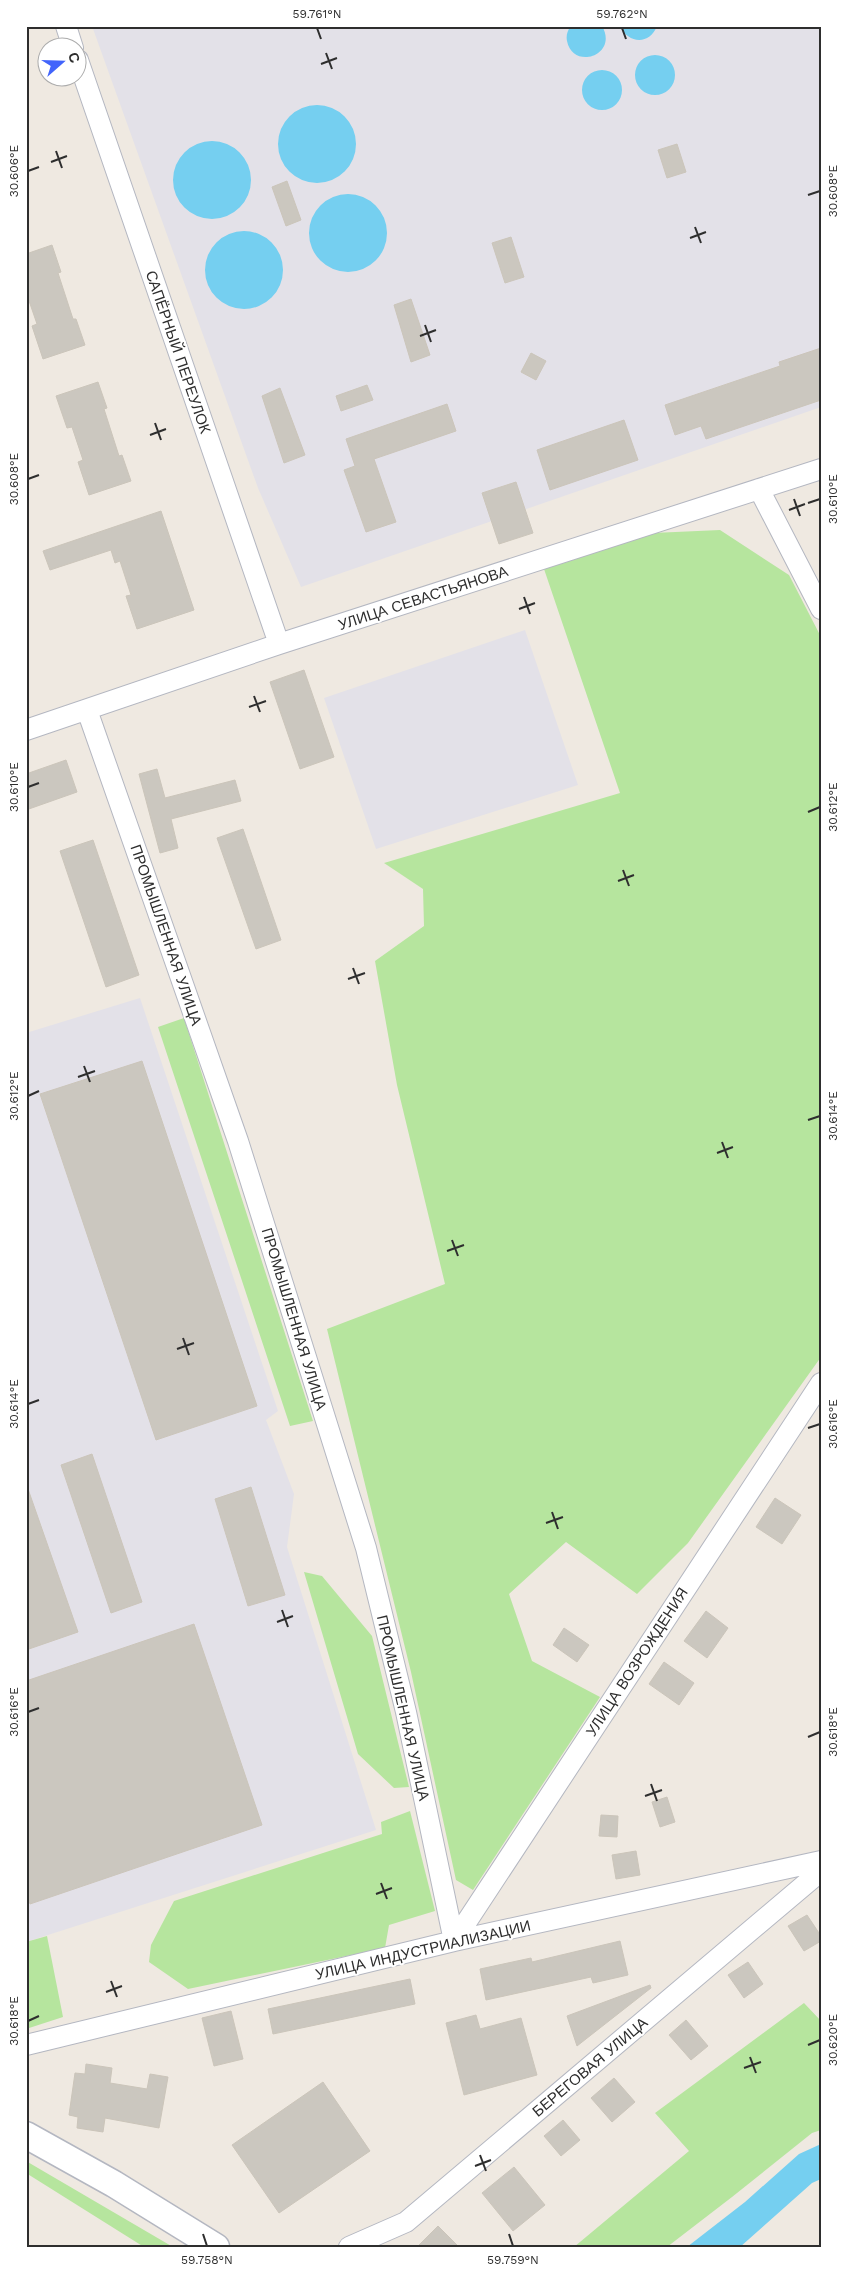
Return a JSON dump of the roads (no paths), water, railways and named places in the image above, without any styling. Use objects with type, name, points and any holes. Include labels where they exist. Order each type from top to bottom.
[{"type":"street","points":[[66,26],[70,38]]},
{"type":"street","name":"САПЁРНЫЙ ПЕРЕУЛОК","points":[[88,88],[279,644]]},
{"type":"street","name":"УЛИЦА СЕВАСТЬЯНОВА","points":[[26,730],[279,644],[821,469]]},
{"type":"street","points":[[759,489],[821,609]]},
{"type":"street","name":"ПРОМЫШЛЕННАЯ УЛИЦА","points":[[87,710],[238,1140],[366,1548],[406,1712],[454,1941]]},
{"type":"street","name":"УЛИЦА ВОЗРОЖДЕНИЯ","points":[[454,1941],[821,1382]]},
{"type":"street","name":"УЛИЦА ИНДУСТРИАЛИЗАЦИИ","points":[[26,2045],[454,1941],[821,1861]]},
{"type":"street","name":"БЕРЕГОВАЯ УЛИЦА","points":[[349,2247],[406,2222],[821,1871]]},
{"type":"street","points":[[26,2135],[106,2180],[216,2247]]},
{"type":"water","points":[[571,26],[602,26],[606,36],[605,45],[593,56],[577,55],[571,50],[567,41]]},
{"type":"water","points":[[620,26],[657,26],[649,37],[639,40],[628,36]]},
{"type":"water","points":[[655,55],[669,61],[675,75],[669,89],[655,95],[641,89],[635,75],[641,61]]},
{"type":"water","points":[[602,70],[616,76],[622,90],[616,104],[602,110],[588,104],[582,90],[588,76]]},
{"type":"water","points":[[317,105],[332,108],[349,122],[353,129],[356,144],[353,159],[339,176],[332,180],[317,183],[302,180],[285,166],[281,159],[278,144],[281,129],[295,112],[302,108]]},
{"type":"water","points":[[212,141],[227,144],[244,158],[248,165],[251,180],[248,195],[234,212],[227,216],[212,219],[197,216],[180,202],[176,195],[173,180],[176,165],[190,148],[197,144]]},
{"type":"water","points":[[348,194],[363,197],[380,211],[384,218],[387,233],[384,248],[370,265],[363,269],[348,272],[333,269],[316,255],[312,248],[309,233],[312,218],[326,201],[333,197]]},
{"type":"water","points":[[244,231],[259,234],[276,248],[280,255],[283,270],[280,285],[266,302],[259,306],[244,309],[229,306],[212,292],[208,285],[205,270],[208,255],[222,238],[229,234]]},
{"type":"water","points":[[821,2144],[821,2179],[812,2183],[740,2247],[687,2247],[745,2202],[799,2154]]}]
